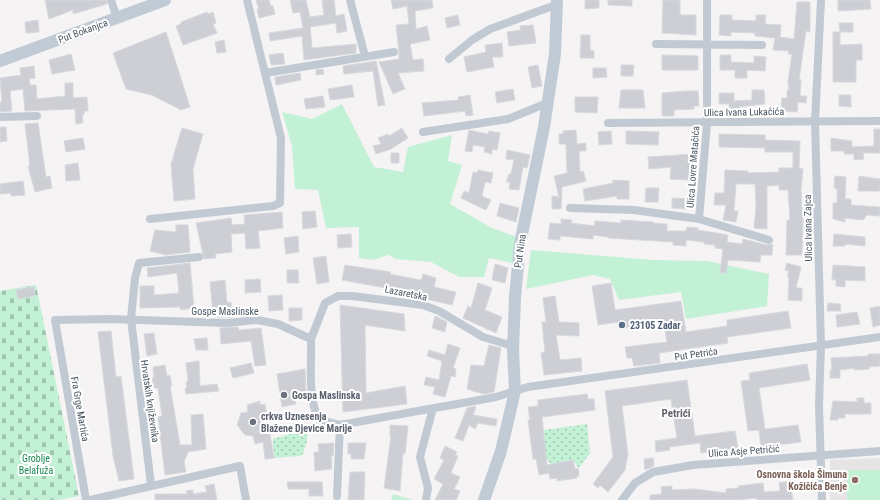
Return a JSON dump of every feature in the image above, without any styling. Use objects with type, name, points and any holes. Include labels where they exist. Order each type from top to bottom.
[{"type":"main road","name":"Put Bokanjca","points":[[0,62],[165,0]]},
{"type":"main road","name":"Put Nina","points":[[484,500],[501,451],[515,391],[513,346],[514,297],[520,244],[544,127],[555,54],[558,2]]},
{"type":"street","points":[[111,0],[117,18]]},
{"type":"street","points":[[150,218],[273,206],[280,203],[281,138],[248,0]]},
{"type":"street","points":[[350,0],[365,56]]},
{"type":"street","name":"Ulica Lovre Matačića","points":[[699,219],[707,123],[707,0]]},
{"type":"street","name":"Ulica Ivana Zajca","points":[[821,0],[815,122],[821,346],[819,405],[822,500]]},
{"type":"street","points":[[449,59],[472,40],[490,29],[558,2]]},
{"type":"street","points":[[656,44],[762,45]]},
{"type":"street","points":[[265,72],[394,52]]},
{"type":"street","points":[[423,132],[508,119],[547,103]]},
{"type":"street","points":[[0,117],[37,116]]},
{"type":"street","name":"Ulica Ivana Lukačića","points":[[608,123],[880,121]]},
{"type":"street","name":"Ulica Lovre Matačića","points":[[570,208],[634,210],[699,219],[769,240]]},
{"type":"street","name":"Hrvatskih književnika","points":[[152,485],[131,320],[135,278],[139,263],[198,257]]},
{"type":"street","name":"Lazaretska","points":[[311,339],[325,303],[338,296],[352,296],[423,305],[439,311],[483,337],[513,346]]},
{"type":"street","name":"Gospe Maslinske","points":[[55,320],[131,320],[227,323],[257,320],[278,324],[311,339]]},
{"type":"street","name":"Fra Grge Martića","points":[[55,320],[86,500]]},
{"type":"street","name":"Put Petrića","points":[[515,391],[528,387],[880,337]]},
{"type":"street","points":[[311,339],[313,403],[319,420],[340,425],[496,397],[515,391]]},
{"type":"street","points":[[426,500],[428,488],[420,457],[433,408]]},
{"type":"street","points":[[337,496],[340,425]]},
{"type":"street","name":"Ulica Asje Petričić","points":[[622,500],[635,483],[653,472],[693,465],[880,451]]},
{"type":"street","points":[[90,500],[240,466],[246,500]]},
{"type":"shaded area","name":"Osnovna škola Šimuna Kožičića Benje","points":[[880,458],[880,500],[830,500],[830,460]]},
{"type":"green space","points":[[342,104],[374,167],[403,172],[408,147],[452,135],[448,161],[462,165],[450,204],[492,228],[517,237],[512,263],[489,258],[484,277],[459,277],[431,262],[396,259],[388,255],[373,260],[359,258],[359,227],[326,228],[318,190],[295,189],[292,146],[282,112],[312,119]]},
{"type":"green space","points":[[531,250],[653,260],[707,261],[769,274],[767,306],[686,319],[681,292],[619,300],[610,279],[593,275],[526,289]]},
{"type":"green space","name":"Groblje Belafuža","points":[[36,285],[79,496],[58,500],[0,500],[0,291]]},
{"type":"green space","points":[[587,424],[590,453],[579,468],[573,460],[551,464],[542,454],[545,453],[544,430]]},
{"type":"green space","points":[[307,429],[307,441],[303,454],[300,456],[274,458],[273,439]]},
{"type":"green space","points":[[847,470],[880,470],[880,500],[847,500]]},
{"type":"green space","points":[[393,494],[413,500],[391,500]]},
{"type":"building","points":[[45,0],[106,0],[107,4],[73,14],[73,10],[49,19]]},
{"type":"building","points":[[256,0],[269,0],[271,6],[273,6],[275,14],[259,18],[257,9],[259,9]]},
{"type":"building","points":[[290,0],[306,0],[310,17],[324,15],[322,0],[334,0],[336,16],[344,14],[347,31],[337,33],[336,23],[310,27],[312,48],[356,44],[356,53],[304,60],[302,36],[270,41],[269,33],[303,28],[300,12],[293,13]]},
{"type":"building","points":[[391,0],[432,0],[433,8],[415,11],[416,29],[427,26],[430,40],[410,44],[413,60],[423,59],[424,71],[398,73],[405,89],[393,94],[379,62],[399,59],[396,25],[409,24],[407,6],[393,9]]},
{"type":"building","points":[[585,0],[599,0],[599,8],[585,9]]},
{"type":"building","points":[[608,0],[632,0],[632,6],[608,5]]},
{"type":"building","points":[[663,0],[680,0],[680,15],[696,15],[696,35],[662,33]]},
{"type":"building","points":[[838,0],[870,0],[871,9],[838,11]]},
{"type":"building","points":[[797,2],[810,2],[810,32],[806,31],[799,80],[801,80],[800,96],[807,96],[806,103],[798,102],[797,112],[781,111],[782,98],[787,98],[787,90],[789,90],[788,82],[792,54],[788,54],[789,51],[773,50],[775,38],[755,36],[755,33],[731,32],[731,36],[719,35],[720,15],[732,15],[732,20],[756,21],[756,15],[766,15],[765,24],[781,25],[780,37],[794,39]]},
{"type":"building","points":[[207,12],[208,14],[213,12],[216,23],[213,24],[217,33],[183,45],[176,26],[181,24],[181,22]]},
{"type":"building","points":[[458,15],[460,25],[447,28],[445,18]]},
{"type":"building","points":[[38,20],[39,32],[26,33],[25,22]]},
{"type":"building","points":[[839,23],[853,23],[853,32],[840,32]]},
{"type":"building","points":[[533,25],[536,43],[509,46],[507,32],[521,30],[520,26]]},
{"type":"building","points":[[166,32],[190,107],[181,110],[152,95],[126,89],[113,53]]},
{"type":"building","points":[[833,32],[840,32],[840,45],[862,44],[862,60],[856,60],[856,82],[833,82]]},
{"type":"building","points":[[581,35],[590,35],[590,50],[594,51],[594,58],[580,58]]},
{"type":"building","points":[[224,40],[226,52],[217,53],[215,42]]},
{"type":"building","points":[[502,43],[503,57],[492,57],[494,67],[467,72],[464,57],[486,52],[485,45]]},
{"type":"building","points":[[283,53],[285,64],[271,65],[269,55]]},
{"type":"building","points":[[71,54],[75,70],[52,74],[49,60]]},
{"type":"building","points":[[662,55],[698,56],[698,70],[662,70]]},
{"type":"building","points":[[720,55],[731,55],[731,62],[754,63],[754,56],[766,57],[765,71],[747,70],[747,78],[735,78],[735,70],[720,70]]},
{"type":"building","points":[[376,61],[385,105],[378,106],[373,71],[344,74],[343,66]]},
{"type":"building","points":[[538,65],[542,86],[532,88],[528,67]]},
{"type":"building","points":[[621,65],[634,65],[633,76],[621,76]]},
{"type":"building","points":[[34,66],[35,78],[29,79],[30,85],[36,85],[37,99],[65,96],[65,83],[73,83],[73,98],[87,97],[88,111],[84,111],[84,115],[82,115],[83,123],[76,124],[75,109],[25,111],[23,89],[10,91],[12,111],[0,112],[0,102],[2,102],[0,78],[21,75],[20,68]]},
{"type":"building","points":[[593,68],[606,68],[607,77],[593,78]]},
{"type":"building","points":[[323,69],[324,74],[316,75],[316,70]]},
{"type":"building","points":[[300,73],[301,80],[276,85],[275,77]]},
{"type":"building","points":[[352,85],[354,97],[330,100],[328,89]]},
{"type":"building","points":[[513,89],[515,100],[497,103],[495,92]]},
{"type":"building","points":[[621,90],[643,90],[645,108],[619,108]]},
{"type":"building","points":[[752,90],[764,90],[765,104],[739,107],[738,114],[729,114],[729,104],[719,104],[719,93],[734,93],[734,101],[752,100]]},
{"type":"building","points":[[698,91],[699,106],[694,106],[694,109],[674,110],[674,116],[662,116],[662,93]]},
{"type":"building","points":[[470,95],[473,115],[466,116],[465,111],[424,116],[422,103],[459,100],[458,97]]},
{"type":"building","points":[[839,95],[851,95],[851,107],[839,106]]},
{"type":"building","points":[[323,96],[325,107],[306,109],[304,99]]},
{"type":"building","points":[[575,97],[598,97],[597,113],[575,112]]},
{"type":"building","points":[[38,123],[46,177],[50,176],[52,188],[35,192],[28,166],[30,166],[25,124]]},
{"type":"building","points":[[0,127],[6,127],[7,141],[0,142]]},
{"type":"building","points":[[182,128],[203,134],[193,169],[195,199],[174,201],[171,164]]},
{"type":"building","points":[[402,128],[408,138],[391,149],[376,154],[373,146],[381,144],[378,138],[388,134],[389,136]]},
{"type":"building","points":[[874,129],[880,129],[880,153],[863,153],[864,159],[854,160],[854,154],[844,154],[844,151],[831,151],[831,138],[852,141],[852,147],[874,146]]},
{"type":"building","points":[[469,130],[488,134],[489,131],[500,133],[497,150],[492,149],[492,154],[484,152],[485,147],[473,145],[472,152],[465,151]]},
{"type":"building","points":[[576,130],[577,144],[586,143],[586,151],[579,151],[580,172],[583,171],[586,181],[562,187],[561,209],[552,209],[552,196],[559,197],[554,176],[567,173],[566,144],[559,144],[559,134],[563,134],[563,131]]},
{"type":"building","points":[[611,131],[612,144],[599,145],[598,132]]},
{"type":"building","points":[[626,131],[659,132],[658,145],[626,144]]},
{"type":"building","points":[[719,134],[765,135],[765,140],[800,141],[799,168],[803,169],[801,190],[803,220],[802,255],[786,255],[787,220],[790,220],[788,190],[779,190],[779,185],[767,186],[767,229],[754,228],[756,207],[755,184],[736,184],[734,211],[738,211],[736,222],[723,220],[726,205],[714,205],[715,193],[724,193],[725,170],[748,171],[748,173],[779,172],[779,168],[793,168],[793,152],[765,152],[765,148],[719,147]]},
{"type":"building","points":[[83,138],[85,149],[66,152],[64,141]]},
{"type":"building","points":[[507,150],[530,155],[527,168],[523,167],[519,190],[509,189],[510,182],[506,182],[509,174],[511,174],[514,160],[506,159]]},
{"type":"building","points":[[391,153],[399,153],[399,163],[391,163]]},
{"type":"building","points":[[693,154],[693,163],[690,163],[689,180],[670,179],[671,167],[649,169],[648,157]]},
{"type":"building","points":[[78,163],[80,180],[66,181],[65,165]]},
{"type":"building","points":[[478,170],[493,173],[491,183],[485,182],[482,196],[491,200],[486,210],[461,198],[464,191],[469,193],[473,172],[477,173]]},
{"type":"building","points":[[835,176],[846,177],[845,199],[851,199],[851,205],[880,207],[880,216],[867,215],[863,220],[845,218],[845,222],[833,219],[833,203],[837,203],[837,189],[834,188]]},
{"type":"building","points":[[859,176],[880,179],[880,191],[858,191]]},
{"type":"building","points":[[613,180],[629,181],[629,199],[617,199],[617,196],[585,201],[583,189],[613,183]]},
{"type":"building","points":[[23,181],[25,195],[11,196],[11,193],[0,194],[0,184]]},
{"type":"building","points":[[646,188],[659,188],[658,202],[645,202]]},
{"type":"building","points":[[672,198],[689,199],[688,209],[672,208]]},
{"type":"building","points":[[500,203],[519,208],[516,222],[497,216]]},
{"type":"building","points":[[315,211],[317,227],[303,229],[302,212]]},
{"type":"building","points":[[282,212],[283,228],[258,231],[260,248],[246,249],[245,233],[231,234],[232,252],[215,254],[216,258],[204,259],[196,223],[231,218],[232,225],[245,224],[244,215]]},
{"type":"building","points":[[561,219],[572,220],[571,223],[594,226],[595,221],[621,223],[621,220],[653,222],[667,224],[667,231],[686,231],[687,227],[698,228],[698,230],[728,235],[727,242],[742,244],[743,239],[767,245],[773,244],[772,255],[761,255],[760,262],[728,260],[726,273],[720,273],[723,249],[715,248],[715,245],[686,240],[686,246],[673,245],[673,242],[608,238],[593,235],[593,239],[560,236],[560,240],[548,239],[550,223],[561,224]]},
{"type":"building","points":[[176,225],[188,225],[190,252],[166,255],[150,251],[155,230],[176,232]]},
{"type":"building","points":[[351,234],[352,247],[338,248],[337,235]]},
{"type":"building","points":[[834,234],[865,237],[865,246],[845,244],[845,246],[833,246]]},
{"type":"building","points":[[298,236],[299,252],[286,254],[284,238]]},
{"type":"building","points":[[326,256],[329,282],[317,284],[313,258]]},
{"type":"building","points":[[190,263],[194,308],[181,310],[180,307],[140,308],[140,286],[154,286],[154,295],[179,293],[177,273],[148,277],[147,268]]},
{"type":"building","points":[[787,263],[801,267],[796,288],[802,288],[802,301],[788,300],[789,277],[787,277],[789,271],[785,270]]},
{"type":"building","points":[[495,264],[508,268],[505,283],[492,280]]},
{"type":"building","points":[[345,265],[390,272],[390,274],[421,280],[423,274],[436,278],[434,287],[456,292],[452,305],[391,291],[391,289],[342,280]]},
{"type":"building","points":[[833,265],[865,267],[865,281],[845,280],[845,287],[836,286],[836,279],[832,280]]},
{"type":"building","points":[[287,270],[298,270],[299,283],[287,283]]},
{"type":"building","points":[[260,279],[261,292],[245,293],[245,280]]},
{"type":"building","points":[[225,280],[227,303],[231,302],[232,317],[218,317],[218,315],[213,315],[210,282]]},
{"type":"building","points":[[478,283],[492,288],[485,310],[502,317],[496,333],[463,318],[468,306],[471,308]]},
{"type":"building","points":[[611,283],[615,310],[681,301],[686,332],[727,326],[727,320],[788,311],[791,328],[727,337],[728,343],[659,353],[660,363],[634,366],[632,358],[627,358],[625,347],[667,342],[664,322],[626,328],[625,321],[598,325],[592,286]]},
{"type":"building","points":[[34,287],[35,296],[18,299],[16,290]]},
{"type":"building","points":[[282,295],[283,310],[269,311],[268,296]]},
{"type":"building","points":[[555,296],[559,322],[579,323],[579,336],[556,335],[560,360],[581,358],[582,371],[544,375],[541,353],[545,352],[542,322],[546,322],[543,298]]},
{"type":"building","points":[[828,303],[840,304],[841,311],[827,311]]},
{"type":"building","points":[[340,305],[404,314],[405,331],[365,325],[366,393],[405,386],[407,404],[343,412]]},
{"type":"building","points":[[880,306],[880,325],[873,327],[870,308]]},
{"type":"building","points":[[289,308],[302,308],[302,320],[289,321]]},
{"type":"building","points":[[857,312],[860,324],[837,327],[836,315]]},
{"type":"building","points":[[435,316],[447,322],[445,332],[432,328]]},
{"type":"building","points":[[238,327],[239,330],[261,328],[266,365],[255,366],[251,341],[221,344],[220,328]]},
{"type":"building","points":[[111,331],[116,377],[121,376],[134,479],[119,481],[113,456],[98,332]]},
{"type":"building","points":[[154,333],[157,354],[147,356],[144,334]]},
{"type":"building","points":[[207,338],[208,350],[196,350],[194,339]]},
{"type":"building","points":[[448,344],[460,348],[453,368],[456,369],[455,377],[451,376],[445,397],[433,394],[435,387],[424,385],[426,377],[439,380],[442,361],[427,356],[429,350],[445,355]]},
{"type":"building","points":[[489,345],[501,348],[494,392],[483,394],[467,389],[471,365],[484,366]]},
{"type":"building","points":[[868,354],[880,354],[880,366],[869,367],[869,369],[854,370],[854,368],[840,370],[840,378],[830,378],[830,370],[832,370],[831,358],[868,356]]},
{"type":"building","points":[[199,361],[200,386],[217,384],[219,391],[186,394],[185,388],[187,388],[186,382],[188,381],[186,363]]},
{"type":"building","points":[[251,363],[254,373],[233,378],[230,368]]},
{"type":"building","points":[[807,364],[810,380],[759,388],[765,429],[798,425],[801,442],[761,447],[759,430],[748,431],[741,381],[750,380],[749,373]]},
{"type":"building","points":[[165,365],[167,376],[170,375],[172,386],[170,386],[180,445],[192,445],[191,415],[203,414],[206,449],[188,452],[184,462],[186,472],[165,475],[158,417],[162,416],[158,388],[154,388],[152,378],[154,378],[153,367]]},
{"type":"building","points":[[305,369],[306,393],[294,396],[296,404],[282,407],[277,374]]},
{"type":"building","points":[[687,380],[695,436],[735,431],[738,448],[701,453],[700,443],[669,447],[670,450],[656,452],[655,441],[677,438],[671,399],[622,406],[628,455],[625,470],[608,492],[600,485],[598,488],[593,484],[613,457],[605,391]]},
{"type":"building","points":[[587,394],[588,399],[594,399],[595,410],[542,417],[547,465],[573,460],[575,469],[578,468],[579,476],[577,476],[577,478],[557,481],[557,478],[550,479],[549,473],[539,475],[536,459],[533,459],[528,420],[530,420],[528,407],[538,406],[538,400]]},
{"type":"building","points":[[857,398],[864,398],[864,403],[871,403],[871,414],[845,414],[845,418],[830,420],[833,401],[857,402]]},
{"type":"building","name":"crkva Uznesenja Blažene Djevice Marije","points":[[260,401],[260,405],[265,404],[274,458],[265,459],[263,442],[255,444],[253,436],[245,435],[237,425],[241,413],[248,412],[247,405]]},
{"type":"building","points":[[475,406],[473,415],[497,419],[496,426],[478,423],[475,429],[469,425],[463,441],[455,438],[467,408]]},
{"type":"building","points":[[390,425],[408,426],[405,454],[403,453],[400,491],[384,488],[391,436]]},
{"type":"building","points":[[334,443],[333,456],[331,456],[332,469],[315,471],[314,452],[319,452],[318,444]]},
{"type":"building","points":[[348,443],[366,443],[364,459],[351,459],[351,454],[348,454]]},
{"type":"building","points":[[445,446],[457,452],[455,455],[458,456],[451,473],[460,477],[454,489],[460,491],[456,500],[435,500],[443,484],[434,479],[444,460],[440,458]]},
{"type":"building","points":[[653,458],[654,466],[645,470],[644,459]]},
{"type":"building","points":[[350,472],[365,472],[364,500],[348,500]]},
{"type":"building","points":[[790,481],[793,500],[757,500],[756,498],[738,500],[650,500],[650,495],[662,494],[661,487],[672,486],[672,490],[695,489],[726,493],[726,489],[763,483],[764,492],[780,491],[779,483]]},
{"type":"building","points":[[287,482],[322,482],[323,496],[309,496],[309,489],[288,489]]},
{"type":"building","points":[[214,484],[217,500],[155,500],[155,494],[187,494],[186,491],[193,490],[193,494],[207,492],[205,486]]},
{"type":"place","name":"23105 Zadar","points":[[622,325]]},
{"type":"place","name":"Gospa Maslinska","points":[[284,395]]},
{"type":"place","name":"crkva Uznesenja Blažene Djevice Marije","points":[[253,422]]},
{"type":"place","name":"Osnovna škola Šimuna Kožičića Benje","points":[[855,480]]},
{"type":"district","name":"Petrići","points":[[676,413]]}]
